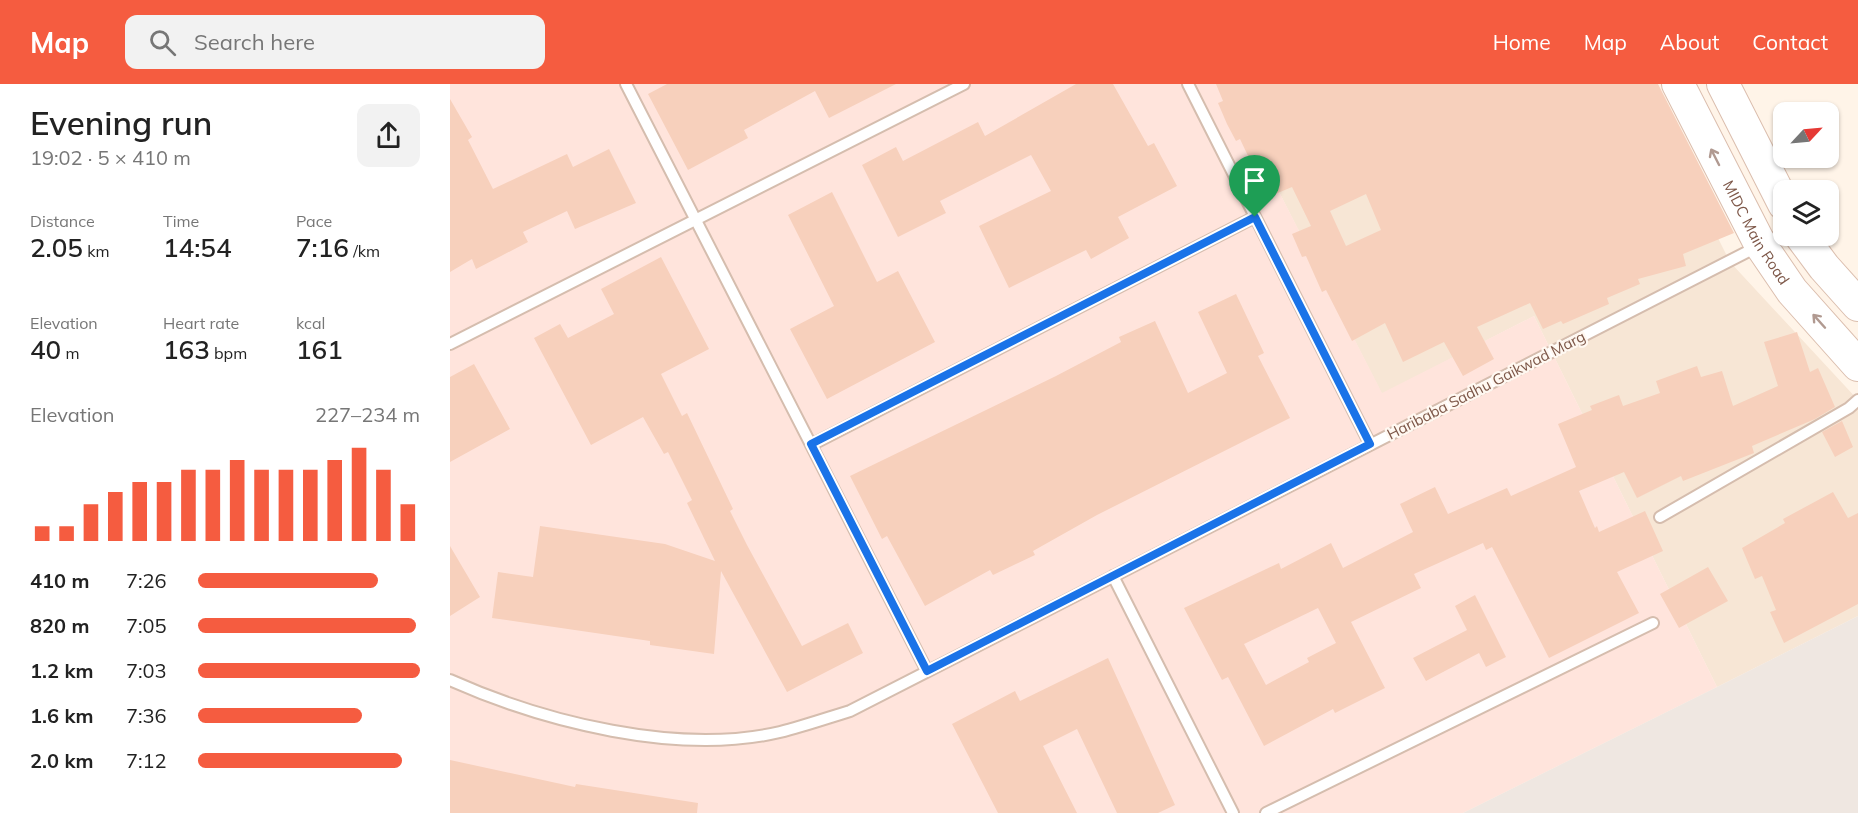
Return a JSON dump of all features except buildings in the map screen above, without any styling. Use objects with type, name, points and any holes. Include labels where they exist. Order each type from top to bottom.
[{"type":"main road","name":"MIDC Main Road","points":[[1678,84],[1772,238],[1792,291],[1858,364]]},
{"type":"main road","points":[[1723,84],[1773,182]]},
{"type":"main road","points":[[1809,246],[1824,267],[1858,305]]},
{"type":"lane","points":[[626,84],[927,671]]},
{"type":"lane","points":[[450,344],[964,84]]},
{"type":"lane","points":[[1188,84],[1370,444]]},
{"type":"lane","points":[[811,444],[1255,217]]},
{"type":"lane","name":"Haribaba Sadhu Gaikwad Marg","points":[[450,680],[479,693],[559,719],[637,735],[718,739],[778,732],[850,711],[1772,238]]},
{"type":"lane","points":[[1660,518],[1849,408],[1858,400]]},
{"type":"lane","points":[[1113,576],[1233,813]]},
{"type":"lane","points":[[1266,813],[1653,623]]},
{"type":"shaded area","points":[[450,84],[1224,84],[1382,393],[1534,316],[1717,687],[1463,813],[450,813]]},
{"type":"shaded area","points":[[1224,84],[1641,84],[1730,262],[1858,400],[1858,616],[1717,687],[1534,316],[1382,394]]},
{"type":"shaded area","points":[[1858,616],[1858,813],[1463,813],[1717,687]]},
{"type":"route","points":[[1255,217],[1370,444],[927,671],[811,444],[1255,217]]}]
